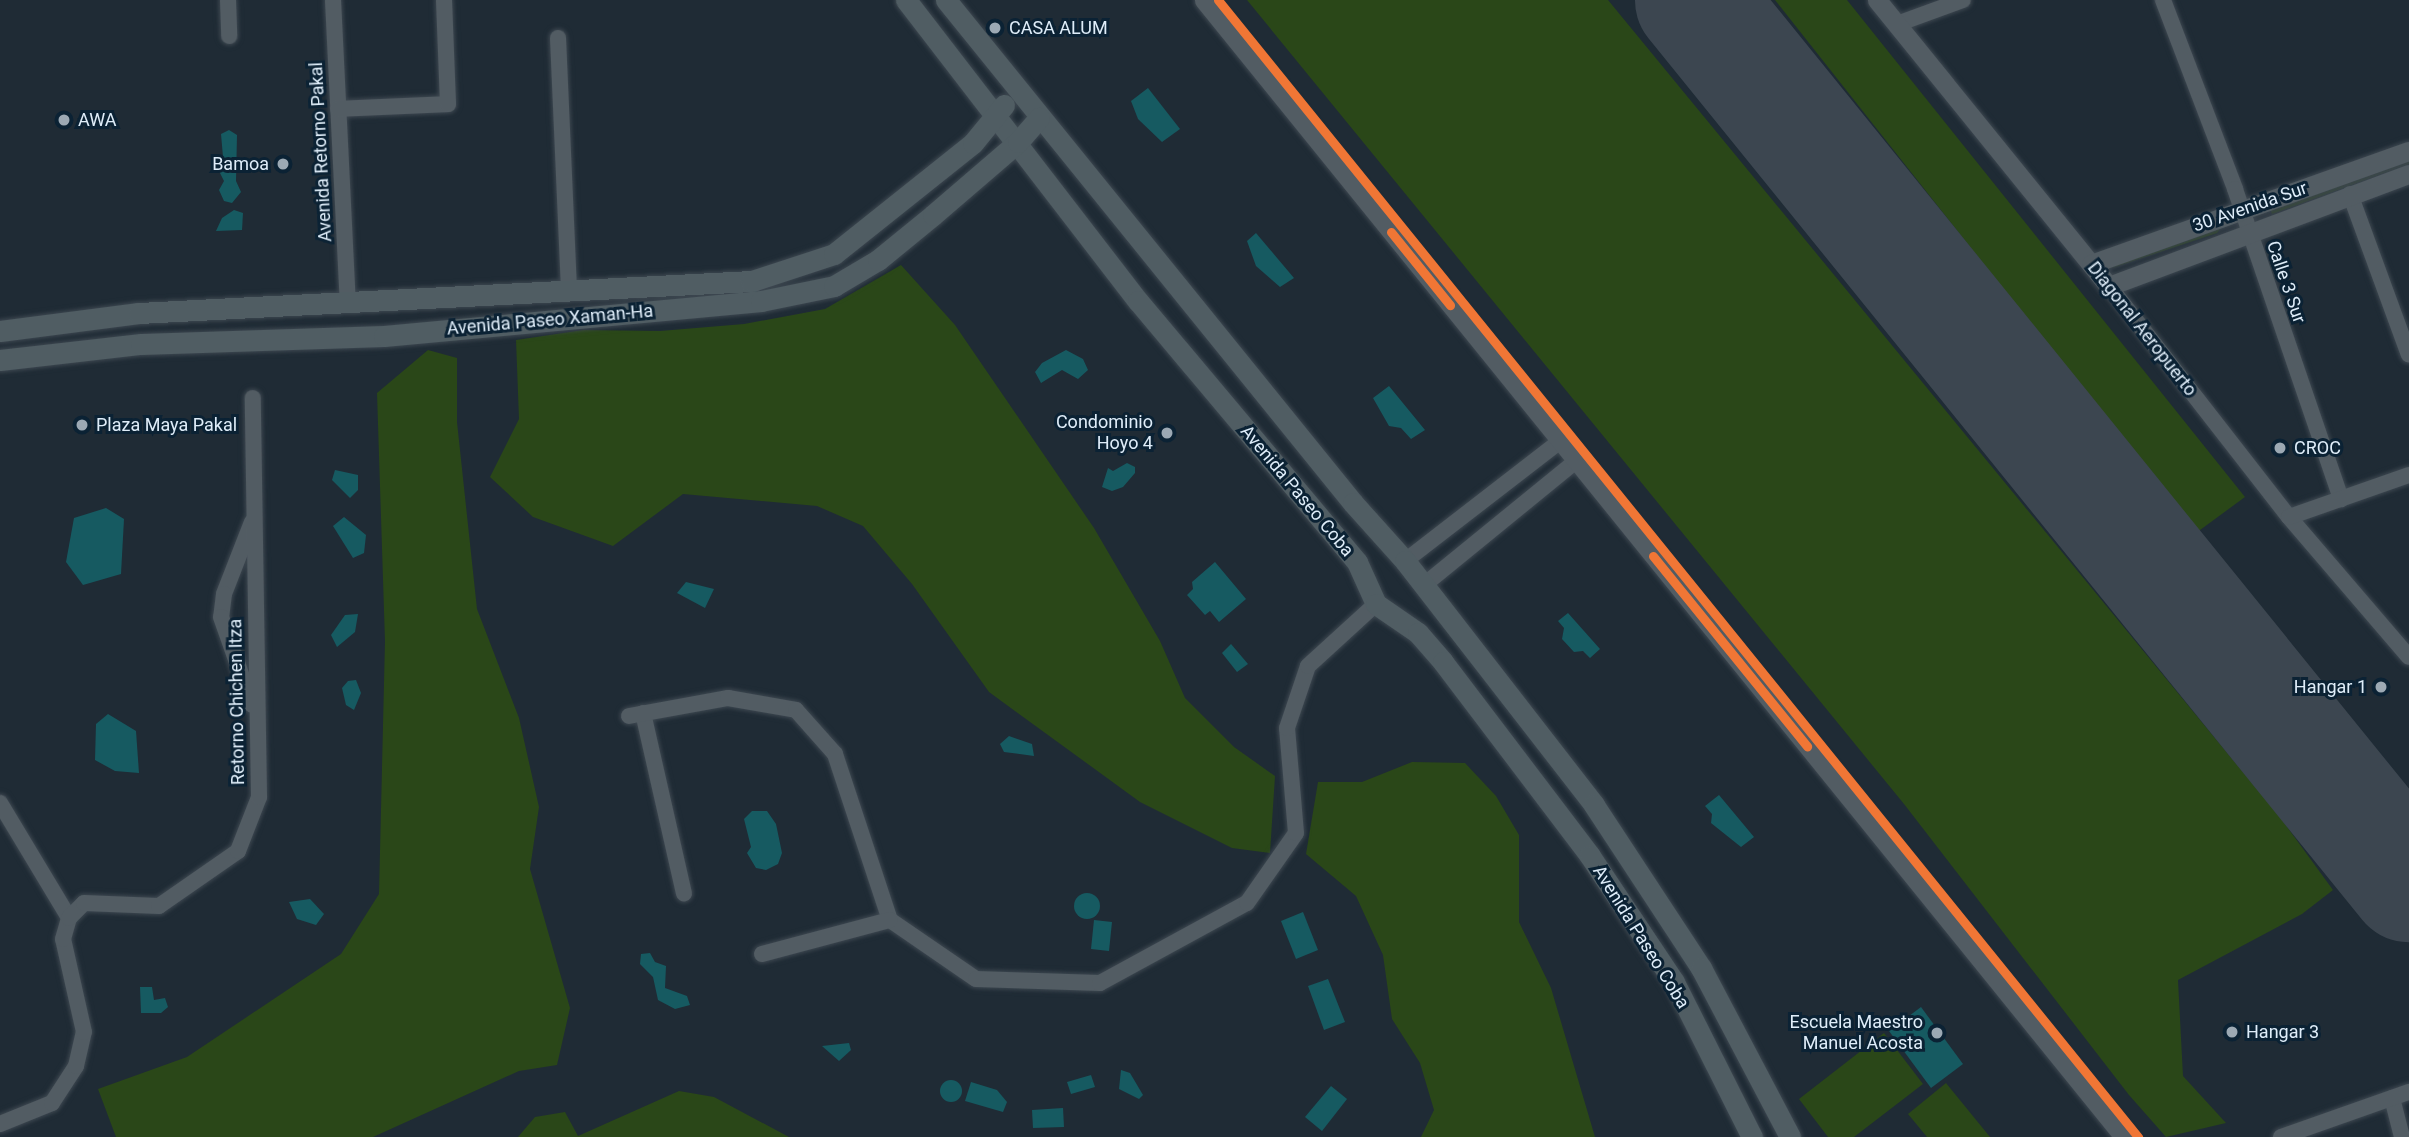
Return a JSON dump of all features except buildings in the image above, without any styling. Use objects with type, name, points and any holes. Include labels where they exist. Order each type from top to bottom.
[{"type":"main road","name":"Avenida Paseo Coba","points":[[906,0],[997,112],[1138,301],[1357,562],[1376,604],[1418,633],[1443,662],[1590,856],[1674,982],[1752,1137]]},
{"type":"main road","name":"Avenida Paseo Coba","points":[[946,0],[1353,503],[1405,561],[1594,805],[1701,968],[1790,1137]]},
{"type":"main road","name":"Avenida Paseo Xaman-Ha","points":[[0,331],[139,313],[752,281],[834,254],[973,143],[997,112],[1018,91]]},
{"type":"main road","name":"Avenida Paseo Xaman-Ha","points":[[0,360],[141,344],[384,336],[761,301],[834,286],[878,260],[1018,142],[1039,118]]},
{"type":"main road","points":[[1326,526],[1353,503]]},
{"type":"main road","points":[[1443,662],[1468,641]]},
{"type":"street","points":[[228,0],[229,36]]},
{"type":"street","name":"Avenida Retorno Pakal","points":[[333,0],[348,302]]},
{"type":"street","points":[[338,109],[448,104],[444,0]]},
{"type":"street","points":[[1204,0],[2123,1137]]},
{"type":"street","name":"Diagonal Aeropuerto","points":[[1877,0],[2109,286],[2289,517],[2409,657]]},
{"type":"street","points":[[1897,24],[1963,0]]},
{"type":"street","name":"Calle 3 Sur","points":[[2163,0],[2249,231],[2341,499]]},
{"type":"street","points":[[558,38],[569,291]]},
{"type":"street","name":"30 Avenida Sur","points":[[2091,264],[2409,150]]},
{"type":"street","name":"30 Avenida Sur","points":[[2109,286],[2249,231],[2409,174]]},
{"type":"street","points":[[2350,194],[2409,355]]},
{"type":"street","name":"Retorno Chichen Itza","points":[[69,918],[84,903],[159,906],[239,851],[259,797],[253,398]]},
{"type":"street","points":[[1405,561],[1560,440]]},
{"type":"street","points":[[1424,585],[1576,461]]},
{"type":"street","points":[[2289,517],[2409,475]]},
{"type":"street","points":[[253,520],[228,582],[221,617],[256,714]]},
{"type":"street","points":[[684,892],[636,714],[728,698],[796,710],[835,754],[890,920],[976,979],[1100,983],[1248,902],[1296,833],[1287,728],[1308,666],[1376,604]]},
{"type":"street","points":[[0,803],[69,918],[64,939],[84,1032],[76,1066],[52,1103],[0,1124]]},
{"type":"street","points":[[762,954],[890,920]]},
{"type":"street","points":[[2281,1137],[2409,1092]]},
{"type":"street","points":[[2392,1098],[2402,1137]]},
{"type":"green space","points":[[1247,0],[1608,0],[2279,816],[2333,890],[2302,914],[2178,980],[2183,1076],[2226,1123],[2166,1137],[2129,1095],[1904,804]]},
{"type":"green space","points":[[1775,0],[1847,0],[2245,497],[2196,533]]},
{"type":"green space","points":[[2409,159],[2409,164],[2272,214],[2270,209]]},
{"type":"green space","points":[[2221,228],[2217,233],[2112,268],[2117,265]]},
{"type":"green space","points":[[901,265],[955,325],[1094,528],[1160,641],[1185,698],[1234,747],[1275,776],[1270,853],[1232,848],[1140,802],[989,692],[912,584],[863,526],[817,506],[683,494],[613,546],[533,517],[490,477],[519,419],[516,340],[583,330],[660,331],[744,324],[825,309]]},
{"type":"green space","points":[[428,350],[457,358],[457,422],[477,609],[519,718],[539,807],[530,869],[570,1008],[557,1065],[519,1071],[373,1137],[116,1137],[98,1089],[187,1057],[341,954],[379,894],[385,641],[377,393]]},
{"type":"green space","points":[[1412,762],[1465,763],[1496,796],[1519,835],[1519,922],[1551,988],[1595,1137],[1421,1137],[1434,1110],[1420,1063],[1392,1019],[1383,955],[1356,896],[1306,854],[1318,782],[1362,782]]},
{"type":"green space","points":[[1884,1033],[1923,1084],[1854,1137],[1828,1137],[1799,1099]]},
{"type":"green space","points":[[1946,1083],[1990,1137],[1927,1137],[1908,1114]]},
{"type":"green space","points":[[679,1091],[714,1097],[789,1137],[518,1137],[535,1117],[565,1112],[578,1136]]},
{"type":"water","points":[[1148,88],[1180,129],[1162,142],[1138,119],[1131,101]]},
{"type":"water","points":[[229,130],[237,135],[236,181],[241,192],[232,203],[224,201],[219,190],[224,181],[218,169],[223,157],[221,134]]},
{"type":"water","points":[[234,210],[243,213],[242,230],[216,231],[222,218]]},
{"type":"water","points":[[1256,233],[1294,278],[1280,287],[1256,266],[1247,241]]},
{"type":"water","points":[[1066,350],[1083,359],[1088,370],[1078,379],[1062,370],[1041,383],[1035,372],[1042,363]]},
{"type":"water","points":[[1389,386],[1425,430],[1411,439],[1401,428],[1389,426],[1373,398]]},
{"type":"water","points":[[1127,463],[1135,467],[1135,473],[1123,487],[1112,491],[1102,487],[1108,468],[1113,471]]},
{"type":"water","points":[[335,470],[358,475],[358,490],[350,498],[332,480]]},
{"type":"water","points":[[106,508],[124,519],[121,574],[83,585],[66,562],[74,518]]},
{"type":"water","points":[[344,517],[366,535],[364,553],[353,558],[333,526]]},
{"type":"water","points":[[1215,562],[1246,599],[1219,622],[1210,611],[1205,615],[1187,595],[1193,589],[1192,582]]},
{"type":"water","points":[[686,582],[714,589],[705,608],[677,593]]},
{"type":"water","points":[[1568,613],[1600,649],[1590,658],[1583,651],[1574,652],[1562,639],[1564,628],[1558,621]]},
{"type":"water","points":[[358,614],[355,632],[337,647],[331,635],[345,615]]},
{"type":"water","points":[[1231,644],[1248,664],[1237,672],[1222,653]]},
{"type":"water","points":[[356,680],[361,693],[354,710],[346,705],[342,688],[348,681]]},
{"type":"water","points":[[108,714],[136,731],[139,773],[115,771],[95,760],[96,724]]},
{"type":"water","points":[[1009,736],[1032,744],[1034,756],[1004,752],[1000,744]]},
{"type":"water","points":[[1719,795],[1754,837],[1741,847],[1711,823],[1712,814],[1705,806]]},
{"type":"water","points":[[752,811],[767,811],[776,824],[782,853],[778,864],[766,870],[756,868],[747,853],[751,847],[744,819]]},
{"type":"water","points":[[1087,893],[1096,897],[1100,906],[1096,915],[1087,919],[1078,915],[1074,906],[1078,897]]},
{"type":"water","points":[[310,899],[324,914],[316,925],[297,919],[289,902]]},
{"type":"water","points":[[1303,912],[1318,950],[1296,959],[1281,921]]},
{"type":"water","points":[[1094,920],[1112,922],[1109,951],[1091,949]]},
{"type":"water","points":[[650,953],[655,962],[666,966],[665,988],[687,996],[690,1005],[675,1009],[658,1000],[653,977],[640,964],[641,954]]},
{"type":"water","points":[[1328,979],[1345,1022],[1324,1030],[1308,986]]},
{"type":"water","points":[[140,987],[152,987],[154,1000],[165,998],[168,1007],[161,1013],[141,1013]]},
{"type":"water","points":[[1921,1007],[1963,1064],[1931,1088],[1889,1031]]},
{"type":"water","points":[[849,1043],[851,1050],[839,1061],[822,1046]]},
{"type":"water","points":[[1121,1070],[1130,1073],[1143,1095],[1139,1099],[1119,1089]]},
{"type":"water","points":[[1091,1075],[1095,1087],[1071,1094],[1067,1082]]},
{"type":"water","points":[[951,1080],[959,1083],[962,1091],[959,1099],[951,1102],[943,1099],[940,1091],[943,1083]]},
{"type":"water","points":[[971,1082],[997,1090],[1007,1102],[1003,1112],[965,1101]]},
{"type":"water","points":[[1331,1086],[1347,1099],[1322,1131],[1305,1117]]},
{"type":"water","points":[[1063,1108],[1064,1127],[1033,1128],[1032,1110]]},
{"type":"runway","points":[[1694,0],[2408,882]]},
{"type":"cycle path","points":[[1218,0],[2138,1137]]},
{"type":"cycle path","points":[[1391,232],[1450,305]]},
{"type":"cycle path","points":[[1653,556],[1807,746]]},
{"type":"place","name":"CASA ALUM","points":[[995,28]]},
{"type":"place","name":"AWA","points":[[64,120]]},
{"type":"place","name":"Bamoa","points":[[283,164]]},
{"type":"place","name":"Plaza Maya Pakal","points":[[82,425]]},
{"type":"place","name":"Condominio Hoyo 4","points":[[1167,433]]},
{"type":"place","name":"CROC","points":[[2280,448]]},
{"type":"place","name":"Hangar 1","points":[[2381,687]]},
{"type":"place","name":"Hangar 3","points":[[2232,1032]]},
{"type":"place","name":"Escuela Maestro Manuel Acosta","points":[[1937,1033]]}]
